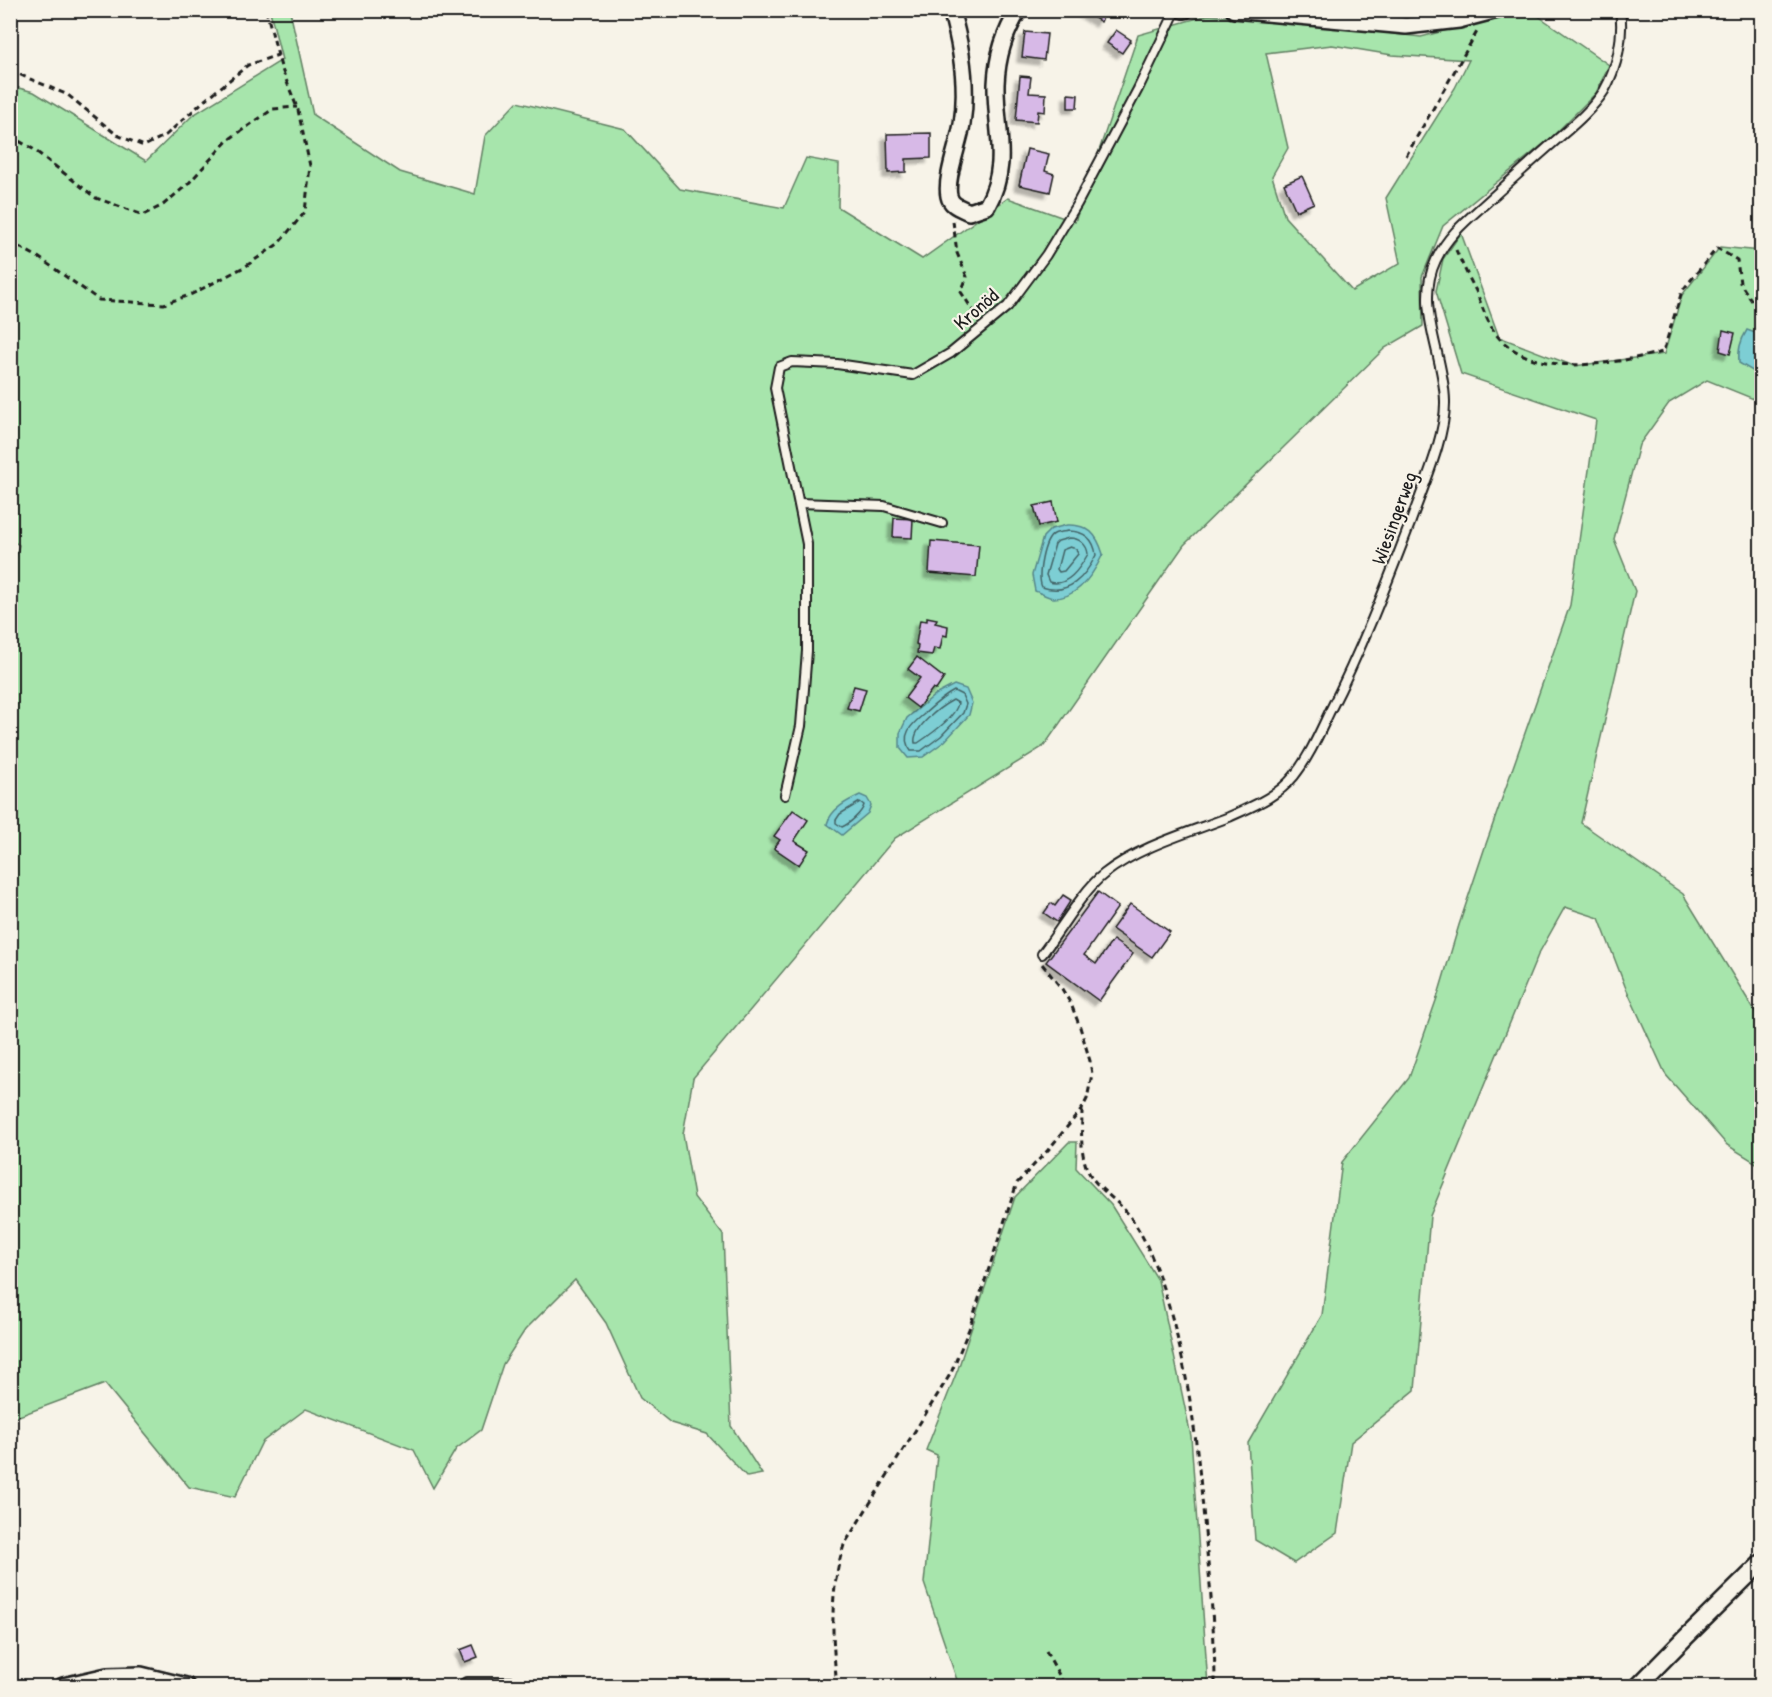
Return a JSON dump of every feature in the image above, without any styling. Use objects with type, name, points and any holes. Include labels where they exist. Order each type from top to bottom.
[{"type":"street","points":[[951,10],[962,59],[966,94],[957,152],[948,181],[949,199],[953,204],[969,212],[987,206],[999,179],[1001,159],[996,86],[998,66],[1002,45],[1019,10]]},
{"type":"street","points":[[1234,10],[1406,26],[1459,20],[1492,12]]},
{"type":"street","points":[[1639,1686],[1761,1562]]},
{"type":"street","points":[[63,1686],[107,1676],[141,1675],[186,1686]]},
{"type":"street","points":[[467,1686],[511,1686]]},
{"type":"lane","name":"Kronöd","points":[[785,795],[801,726],[807,651],[807,544],[776,388],[779,367],[792,362],[837,364],[913,375],[951,353],[1008,306],[1046,255],[1077,204],[1138,89],[1176,10]]},
{"type":"lane","name":"Wiesingerweg","points":[[1042,954],[1091,886],[1105,873],[1140,852],[1257,805],[1278,792],[1294,775],[1312,747],[1373,622],[1427,477],[1442,427],[1445,402],[1442,373],[1428,313],[1428,288],[1434,264],[1451,235],[1579,120],[1603,93],[1614,69],[1620,45],[1620,10]]},
{"type":"lane","points":[[799,503],[884,506],[942,523]]},
{"type":"path","points":[[10,242],[38,257],[99,300],[164,304],[192,294],[246,266],[278,244],[305,212],[310,166],[297,107],[278,55],[266,10]]},
{"type":"path","points":[[1406,156],[1492,12]]},
{"type":"path","points":[[10,72],[68,95],[117,135],[144,146],[166,135],[205,99],[248,65],[278,55]]},
{"type":"path","points":[[10,136],[33,149],[96,198],[143,215],[163,205],[188,184],[228,140],[273,109],[297,107]]},
{"type":"path","points":[[953,204],[957,253],[967,277],[961,292],[974,312],[988,323]]},
{"type":"path","points":[[1451,235],[1489,323],[1501,340],[1521,353],[1544,362],[1578,365],[1612,363],[1663,352],[1682,291],[1717,248],[1737,260],[1740,283],[1761,316]]},
{"type":"path","points":[[837,1686],[832,1595],[836,1570],[844,1545],[951,1373],[969,1329],[1017,1183],[1048,1150],[1082,1108],[1090,1087],[1090,1061],[1071,1004],[1042,965],[1042,954]]},
{"type":"path","points":[[1082,1108],[1085,1164],[1094,1180],[1130,1217],[1158,1272],[1174,1320],[1198,1458],[1211,1602],[1215,1686]]},
{"type":"path","points":[[1046,1651],[1065,1686]]},
{"type":"green space","points":[[270,11],[290,11],[313,115],[400,172],[475,194],[485,136],[517,102],[625,129],[680,189],[784,208],[806,158],[839,164],[838,207],[922,259],[1008,198],[1075,222],[1138,35],[1208,15],[1294,22],[1421,37],[1493,18],[1510,11],[1531,11],[1609,65],[1596,93],[1552,137],[1443,226],[1422,277],[1423,326],[1385,348],[1184,545],[1044,746],[895,838],[693,1078],[683,1134],[694,1197],[723,1235],[731,1426],[762,1474],[747,1477],[707,1434],[671,1423],[640,1398],[606,1323],[575,1280],[525,1330],[503,1364],[481,1430],[456,1449],[433,1488],[414,1450],[306,1409],[262,1442],[235,1497],[189,1487],[105,1384],[11,1419],[10,579],[19,545],[10,539],[11,86],[34,92],[146,161],[193,115],[282,60]],"holes":[[[1332,45],[1392,55],[1469,60],[1455,88],[1386,198],[1400,263],[1352,291],[1285,217],[1272,176],[1288,148],[1266,53]]]},
{"type":"green space","points":[[1461,233],[1499,337],[1574,366],[1664,354],[1682,295],[1720,247],[1761,251],[1761,402],[1707,380],[1669,403],[1639,445],[1614,539],[1635,591],[1581,823],[1683,894],[1761,1021],[1761,1166],[1727,1145],[1666,1075],[1625,986],[1599,918],[1565,907],[1538,955],[1430,1216],[1415,1390],[1351,1442],[1337,1533],[1294,1563],[1255,1540],[1248,1443],[1322,1315],[1342,1162],[1409,1078],[1439,992],[1486,844],[1570,605],[1596,420],[1461,374],[1436,291],[1443,259]]},
{"type":"green space","points":[[1069,1142],[1077,1142],[1076,1168],[1111,1205],[1158,1280],[1191,1436],[1208,1686],[959,1686],[924,1583],[937,1455],[926,1450],[958,1369],[1015,1197]]},
{"type":"water","points":[[1747,330],[1761,335],[1761,376],[1739,363],[1740,346]]},
{"type":"water","points":[[1067,525],[1081,526],[1091,532],[1098,541],[1103,554],[1090,576],[1078,589],[1063,597],[1052,598],[1035,591],[1032,575],[1043,537],[1051,529]]},
{"type":"water","points":[[954,685],[966,689],[972,703],[969,715],[945,741],[923,757],[908,758],[900,748],[900,733],[907,718],[935,695]]},
{"type":"water","points":[[860,795],[867,798],[871,805],[868,813],[842,835],[827,824],[836,810]]},
{"type":"building","points":[[1081,10],[1106,10],[1101,22]]},
{"type":"building","points":[[1116,30],[1131,40],[1122,53],[1107,43]]},
{"type":"building","points":[[1025,32],[1047,34],[1044,60],[1022,57]]},
{"type":"building","points":[[1020,76],[1031,77],[1029,93],[1046,94],[1045,112],[1038,111],[1037,122],[1016,120]]},
{"type":"building","points":[[1068,94],[1078,95],[1077,108],[1068,108]]},
{"type":"building","points":[[931,133],[931,158],[906,159],[906,172],[888,173],[887,134]]},
{"type":"building","points":[[1027,149],[1049,154],[1045,171],[1054,174],[1050,192],[1019,185]]},
{"type":"building","points":[[1302,176],[1314,203],[1296,211],[1284,184]]},
{"type":"building","points":[[1723,330],[1735,333],[1730,354],[1720,351]]},
{"type":"building","points":[[1053,502],[1057,522],[1039,526],[1034,506]]},
{"type":"building","points":[[894,518],[913,519],[912,538],[893,537]]},
{"type":"building","points":[[931,541],[979,545],[976,577],[929,573]]},
{"type":"building","points":[[927,617],[937,619],[935,623],[948,626],[947,636],[943,635],[940,649],[934,648],[932,655],[917,653],[918,645],[916,644],[920,620],[927,621]]},
{"type":"building","points":[[917,657],[944,678],[936,690],[933,688],[918,708],[905,698],[920,678],[908,669]]},
{"type":"building","points":[[854,686],[866,689],[859,711],[847,708]]},
{"type":"building","points":[[793,810],[808,820],[794,841],[809,850],[799,865],[774,848],[780,840],[774,836]]},
{"type":"building","points":[[1098,892],[1118,907],[1084,955],[1096,964],[1113,940],[1133,954],[1099,1001],[1046,962]]},
{"type":"building","points":[[1063,895],[1071,900],[1057,922],[1044,913],[1051,903],[1055,906]]},
{"type":"building","points":[[1130,904],[1170,932],[1152,957],[1112,929]]},
{"type":"building","points":[[473,1645],[478,1657],[465,1662],[460,1650]]}]
